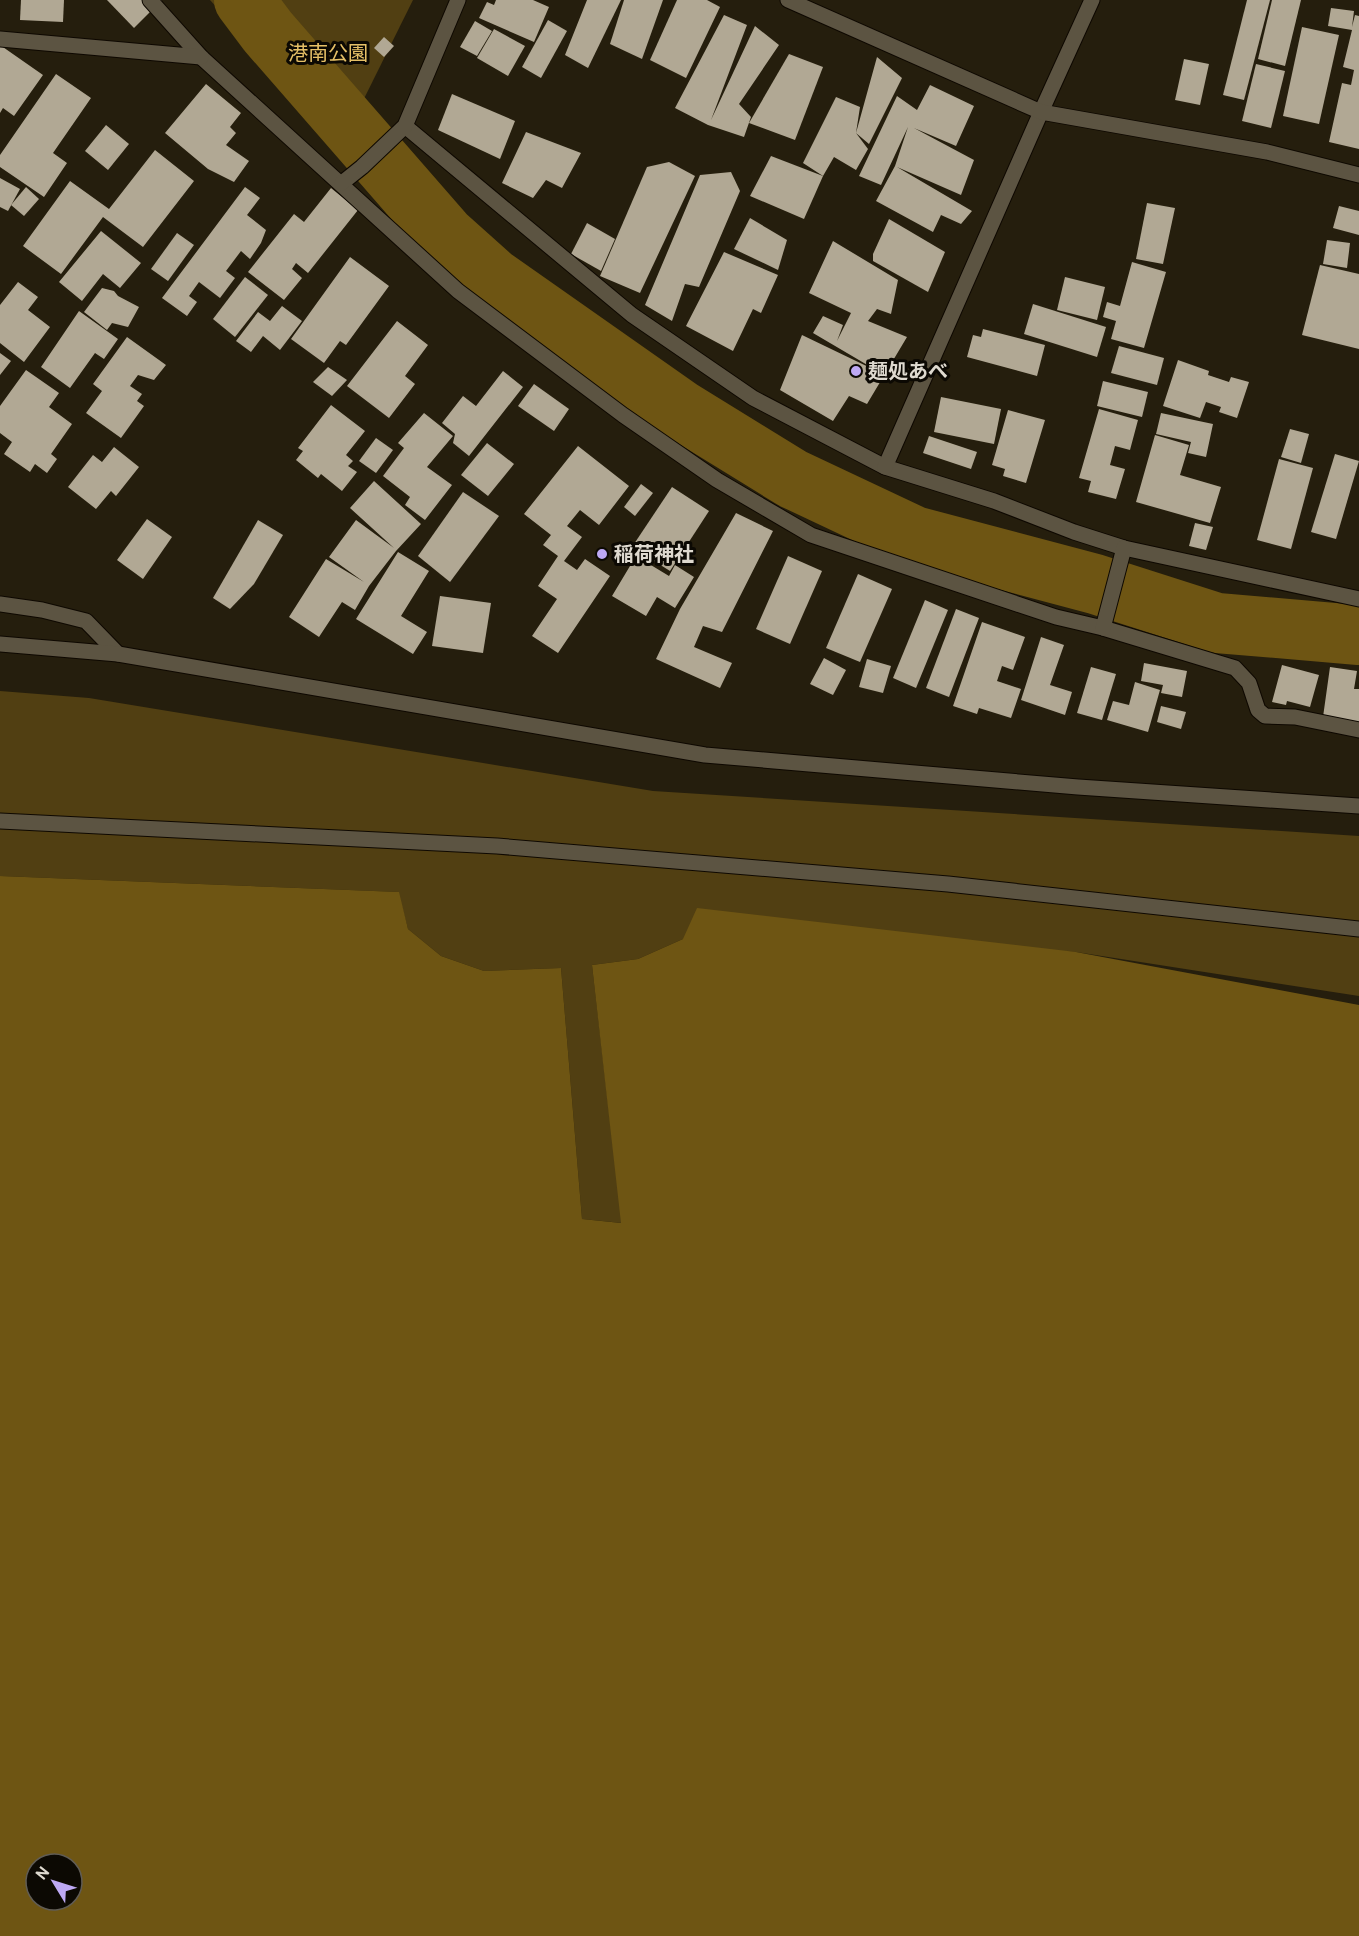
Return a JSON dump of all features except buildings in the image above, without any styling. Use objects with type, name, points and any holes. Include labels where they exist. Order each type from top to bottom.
[{"type":"street","points":[[150,0],[201,57],[458,291],[624,415],[726,486],[811,535],[1056,618],[1103,628],[1235,668],[1249,682],[1258,710],[1265,716],[1295,717],[1359,730]]},
{"type":"street","points":[[342,183],[405,126],[458,0]]},
{"type":"street","points":[[788,0],[1041,112],[1267,152],[1359,175]]},
{"type":"street","points":[[885,467],[1092,0]]},
{"type":"street","points":[[0,39],[201,57]]},
{"type":"street","points":[[405,126],[632,315],[753,399],[885,467],[994,501],[1124,548],[1359,599]]},
{"type":"street","points":[[1103,628],[1124,548]]},
{"type":"street","points":[[0,604],[42,610],[86,621],[118,654]]},
{"type":"street","points":[[0,644],[118,654],[705,755],[1078,787],[1359,806]]},
{"type":"street","points":[[0,821],[509,847],[948,884],[1359,928]]},
{"type":"green space","name":"港南公園","points":[[210,0],[413,0],[341,145]]},
{"type":"green space","points":[[0,691],[89,698],[653,791],[1359,836],[1359,996],[1076,952],[683,939],[638,959],[592,965],[622,1223],[582,1219],[561,968],[484,971],[441,956],[408,929],[398,892],[0,876]]},
{"type":"shaded area","points":[[0,876],[399,892],[408,929],[441,956],[484,971],[561,968],[582,1219],[621,1223],[592,965],[638,959],[683,939],[697,908],[1076,952],[1359,1005],[1359,1936],[0,1936]]},
{"type":"waterway","points":[[244,0],[268,32],[445,235],[493,278],[681,410],[793,479],[914,536],[1095,584],[1217,623],[1359,635]]},
{"type":"place","name":"麺処あべ","points":[[856,371]]},
{"type":"place","name":"稲荷神社","points":[[602,554]]}]
